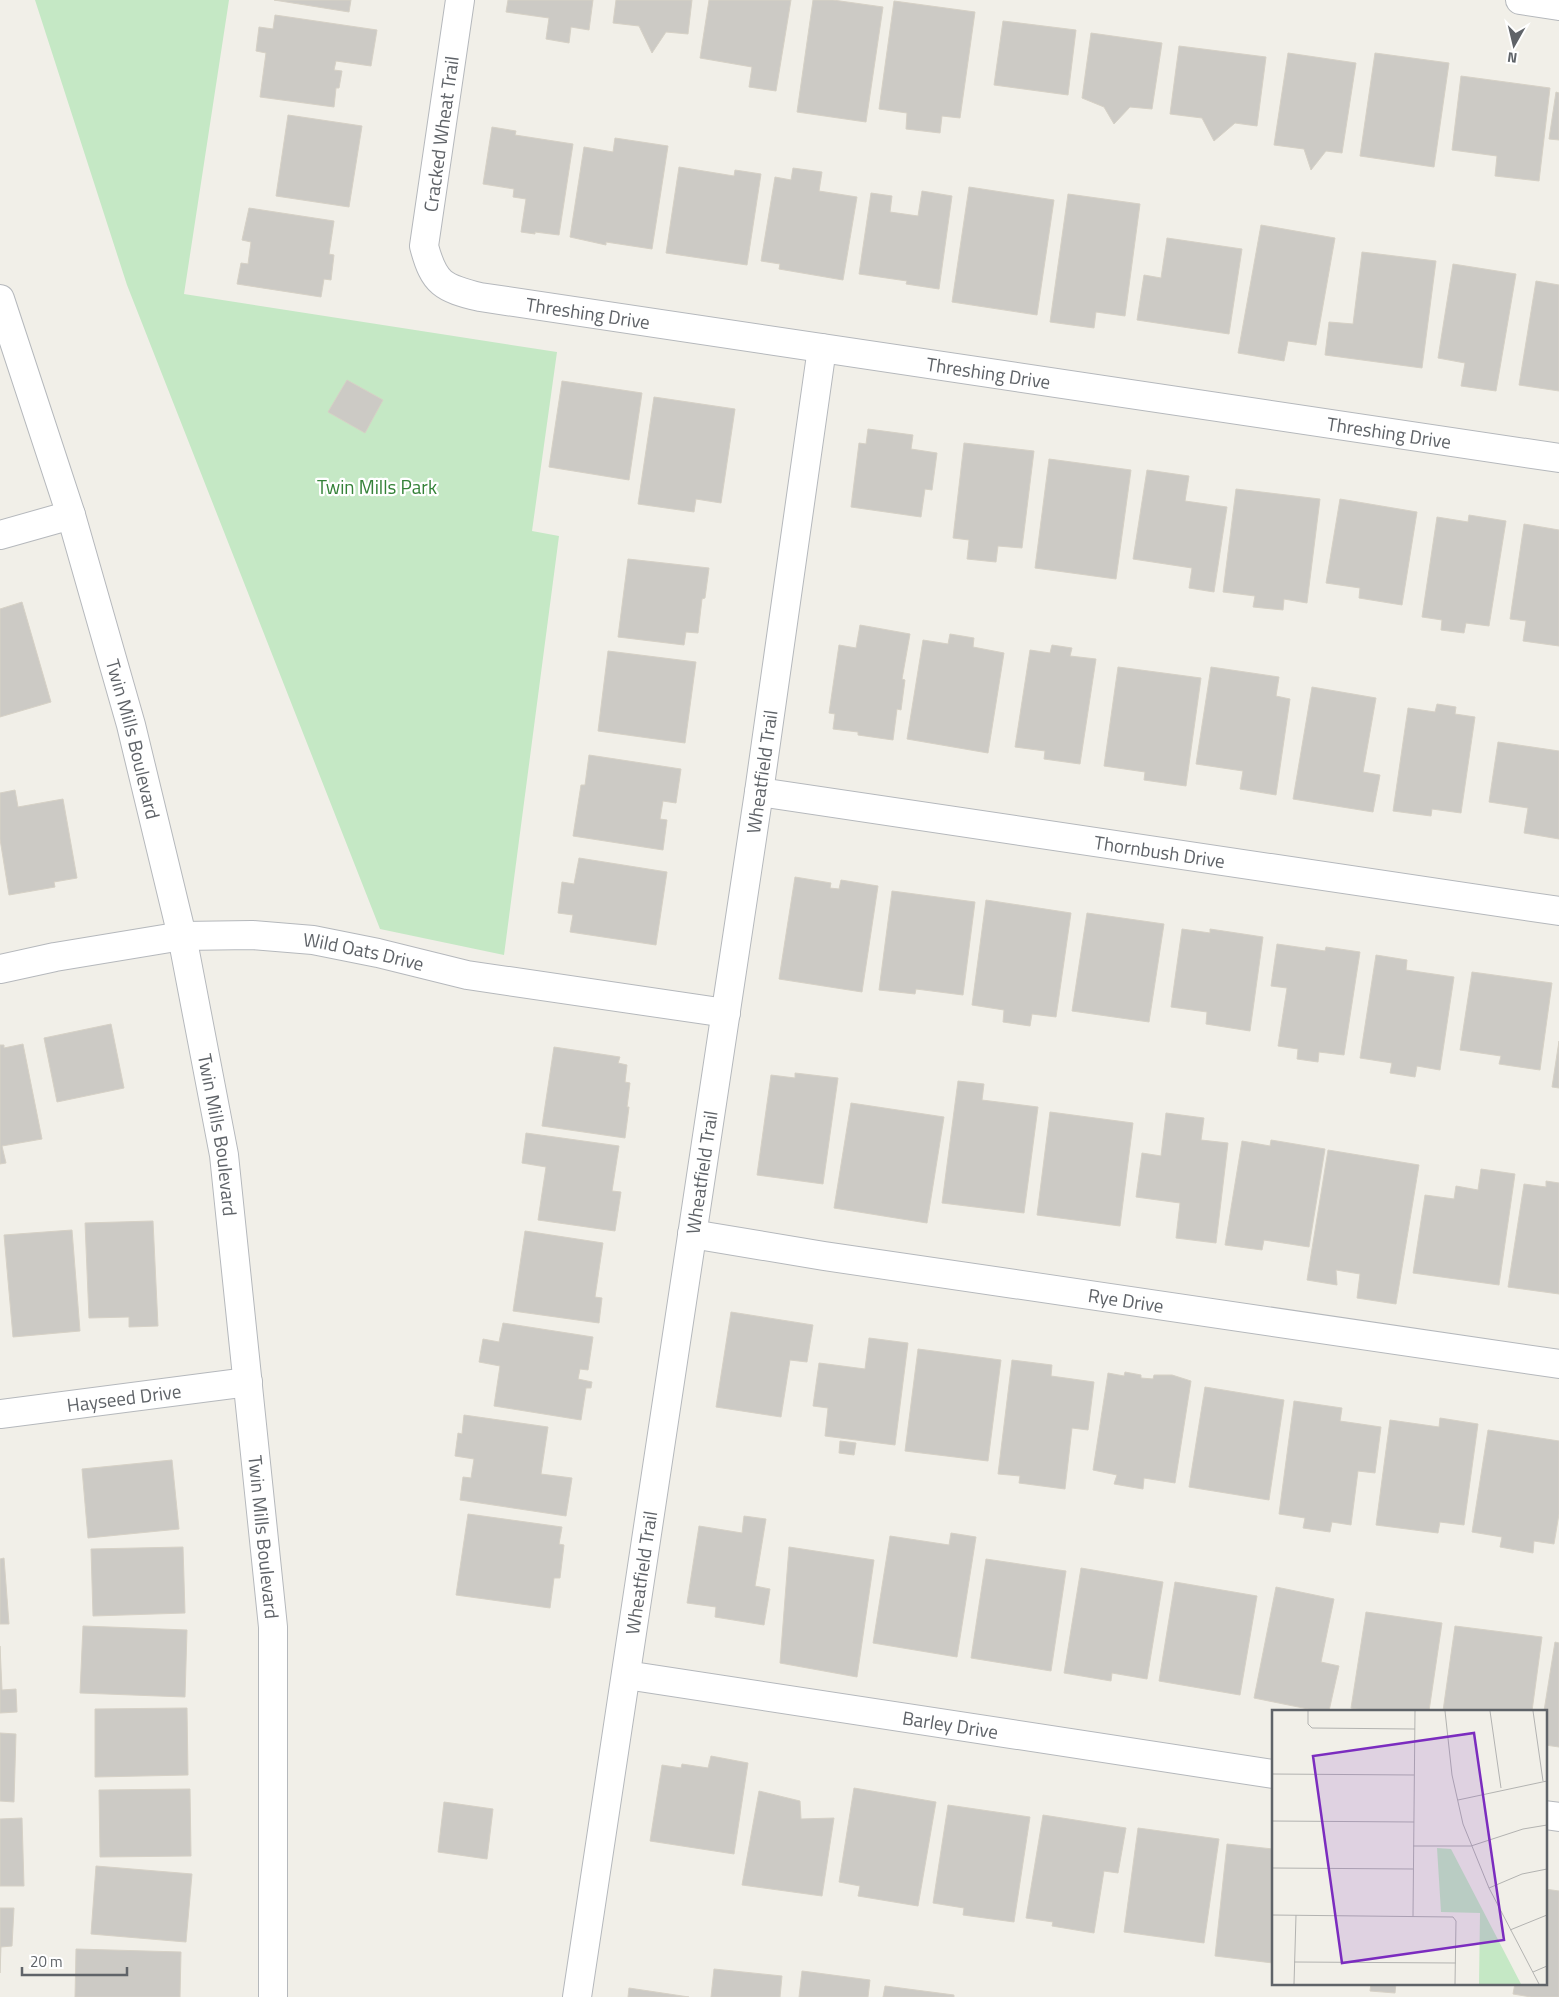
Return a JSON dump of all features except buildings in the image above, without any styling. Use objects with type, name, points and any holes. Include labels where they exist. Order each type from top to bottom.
[{"type":"street","name":"Cracked Wheat Trail","points":[[430,267],[424,246],[460,0]]},
{"type":"street","points":[[1520,0],[1559,6]]},
{"type":"street","name":"Threshing Drive","points":[[430,267],[451,290],[480,297],[1559,458]]},
{"type":"street","name":"Twin Mills Boulevard","points":[[0,299],[71,514],[131,725],[182,936],[224,1155],[273,1627],[273,1997]]},
{"type":"street","name":"Wheatfield Trail","points":[[577,1997],[760,792],[822,348]]},
{"type":"street","points":[[0,535],[71,514]]},
{"type":"street","name":"Thornbush Drive","points":[[760,792],[1559,911]]},
{"type":"street","name":"Wild Oats Drive","points":[[0,969],[55,957],[182,936],[252,935],[313,940],[378,953],[467,975],[726,1014]]},
{"type":"street","name":"Rye Drive","points":[[692,1234],[1559,1364]]},
{"type":"street","name":"Hayseed Drive","points":[[0,1414],[248,1382]]},
{"type":"street","name":"Barley Drive","points":[[626,1675],[1272,1774]]},
{"type":"street","points":[[1546,1815],[1559,1817]]},
{"type":"green space","name":"Twin Mills Park","points":[[35,0],[229,0],[184,294],[557,352],[532,531],[559,536],[504,955],[380,929],[127,285]]}]
